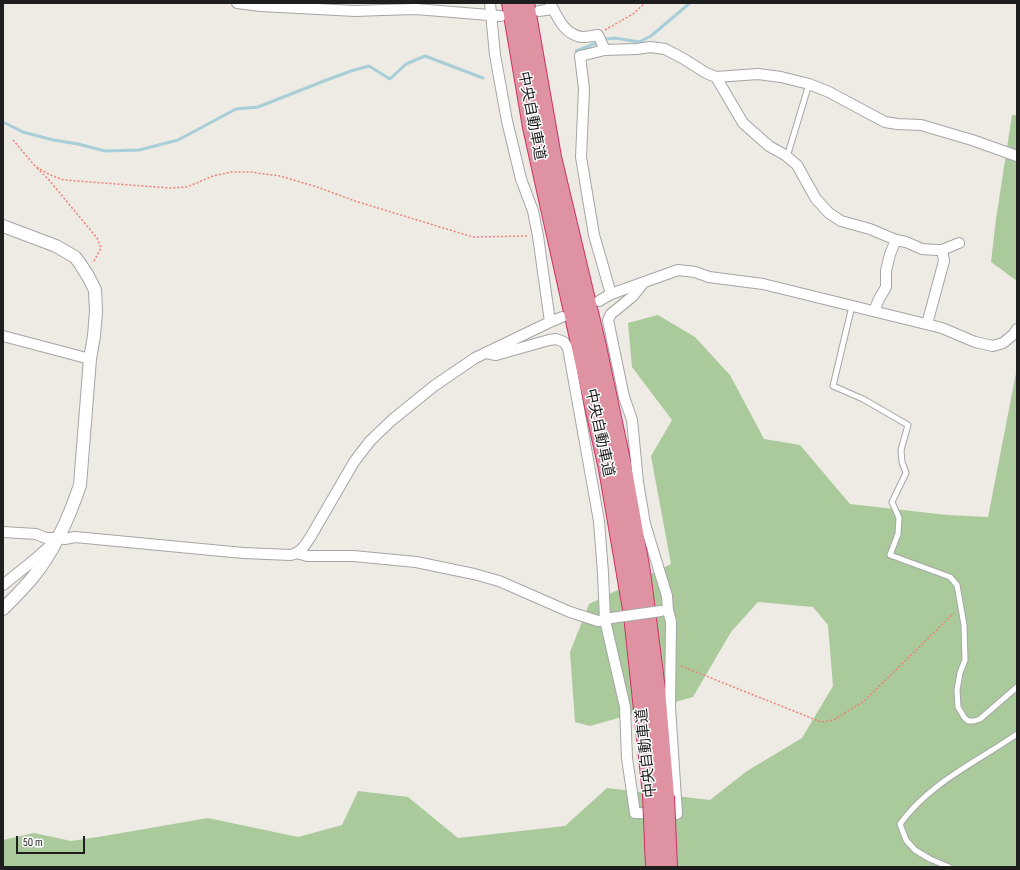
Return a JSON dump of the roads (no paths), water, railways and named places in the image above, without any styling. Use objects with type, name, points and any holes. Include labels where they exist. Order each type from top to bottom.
[{"type":"highway","name":"中央自動車道","points":[[532,7],[552,157],[596,342],[622,465],[641,572],[656,690],[658,795],[655,867]]},
{"type":"highway","name":"中央自動車道","points":[[501,11],[532,126],[608,469],[633,615],[668,867]]},
{"type":"street","points":[[237,3],[340,11],[416,9],[501,11]]},
{"type":"street","points":[[490,3],[501,11]]},
{"type":"street","points":[[532,7],[552,6],[560,22],[569,32],[582,37],[598,35],[605,50]]},
{"type":"street","points":[[501,11],[495,55],[507,121],[521,178],[533,211],[550,322]]},
{"type":"street","points":[[611,294],[594,235],[581,157],[584,89],[580,56],[605,50],[650,47],[666,49],[706,73],[716,77],[758,74],[781,77],[809,84],[829,92],[885,122],[921,125],[972,140],[1017,156]]},
{"type":"street","points":[[716,77],[744,123],[769,146],[797,165],[816,199],[830,213],[841,221],[870,229],[896,240],[922,248],[942,250],[959,242]]},
{"type":"street","points":[[3,226],[56,246],[75,257],[88,276],[95,290],[96,311],[90,360],[80,485],[74,504],[59,538],[32,578],[3,609]]},
{"type":"street","points":[[874,311],[886,288],[886,271],[890,254],[896,240]]},
{"type":"street","points":[[927,324],[944,261],[942,250]]},
{"type":"street","points":[[599,301],[611,294],[678,270],[695,272],[709,278],[763,284],[942,328],[975,342],[993,346],[1003,343],[1014,334],[1017,329]]},
{"type":"street","points":[[486,353],[496,355],[556,339],[564,342],[568,348],[600,521],[608,619],[626,707],[627,758],[635,813],[677,814],[670,707],[671,622],[664,610],[667,596],[645,524],[638,482],[632,420],[624,397],[608,320],[611,314],[633,296],[644,282]]},
{"type":"street","points":[[297,554],[304,548],[354,462],[370,442],[392,420],[434,386],[475,358],[562,316]]},
{"type":"street","points":[[3,336],[90,360]]},
{"type":"street","points":[[3,532],[36,534],[46,538],[65,539],[75,537],[243,552],[291,555],[297,554],[307,556],[353,556],[416,562],[474,574],[499,581],[570,612],[598,621],[664,610]]},
{"type":"street","points":[[3,585],[59,538]]},
{"type":"lane","points":[[787,157],[809,84]]},
{"type":"lane","points":[[852,306],[833,386],[863,399],[908,425],[901,450],[902,462],[906,473],[892,502],[899,518],[898,534],[890,555],[950,577],[957,585],[964,625],[965,660],[956,690],[958,707],[964,717],[968,721],[980,719],[1017,687]]},
{"type":"lane","points":[[949,867],[930,859],[915,850],[906,840],[900,824],[908,813],[932,790],[960,770],[1017,734]]},
{"type":"waterway","points":[[576,51],[607,39],[615,38],[639,42],[651,36],[690,3]]},
{"type":"waterway","points":[[3,122],[23,132],[105,151],[139,150],[178,140],[236,109],[258,107],[351,71],[369,66],[390,79],[406,64],[425,56],[483,78]]}]
